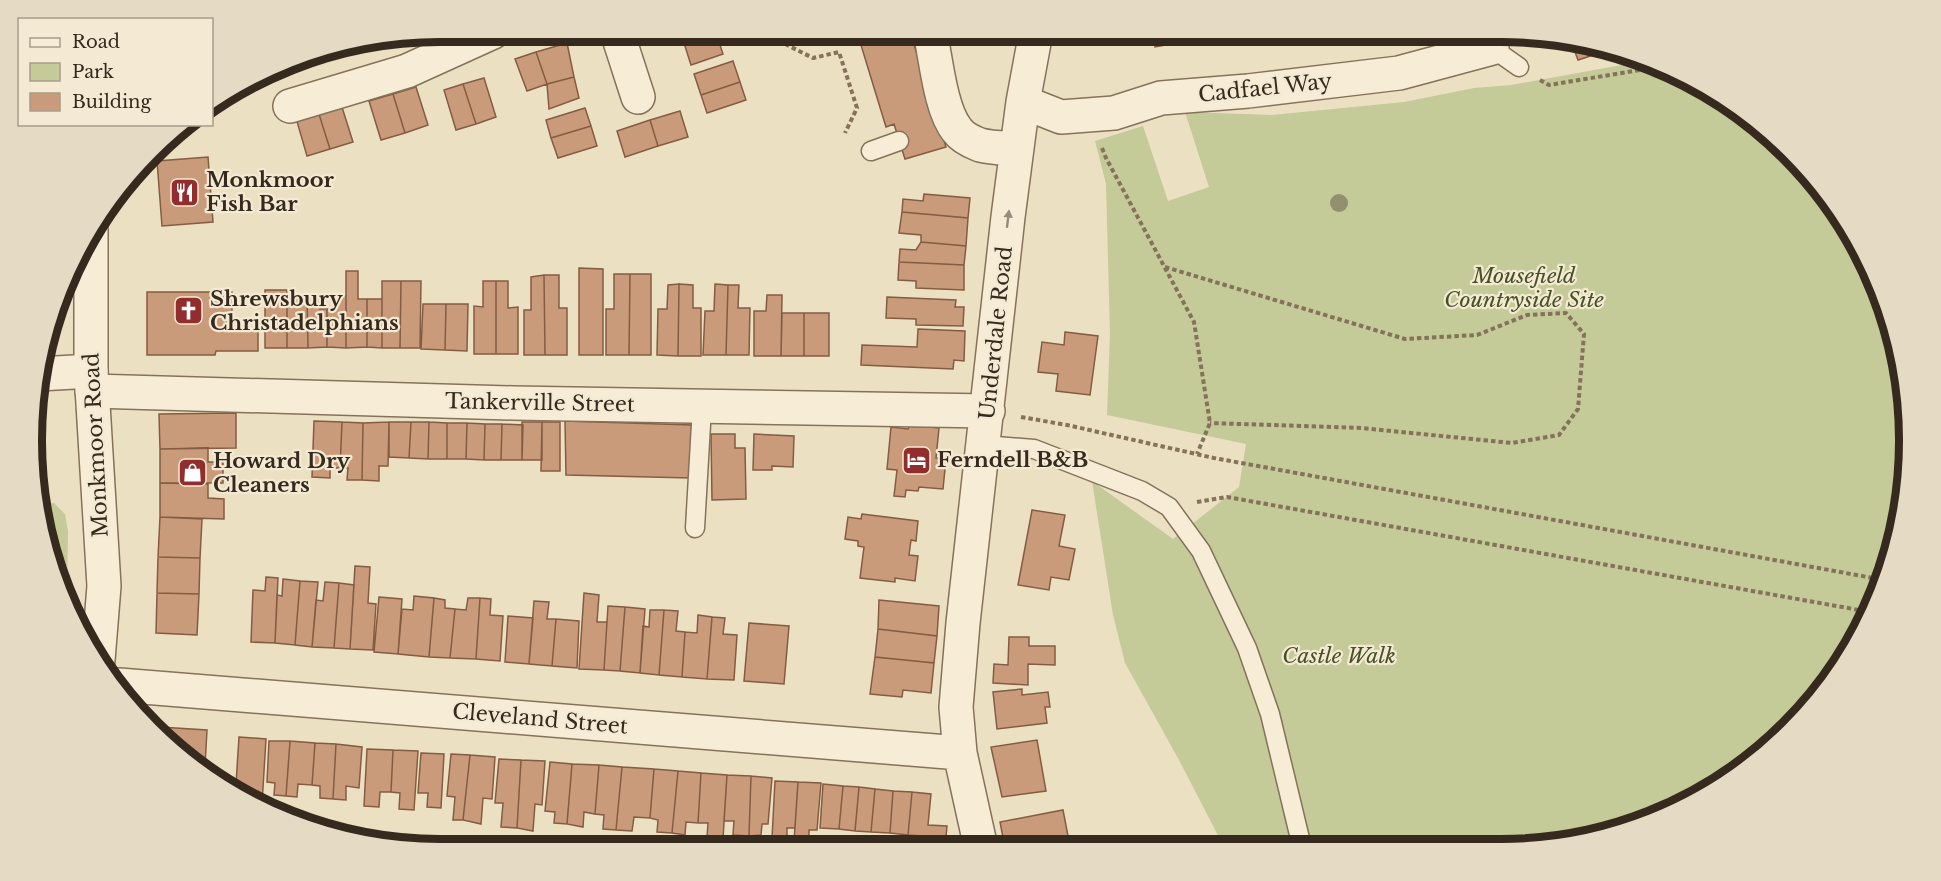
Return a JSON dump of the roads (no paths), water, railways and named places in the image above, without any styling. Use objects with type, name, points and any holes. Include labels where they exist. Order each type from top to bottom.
[{"type":"street","points":[[290,106],[407,71],[472,42]]},
{"type":"street","points":[[620,42],[638,97]]},
{"type":"street","points":[[932,42],[946,124],[962,136],[980,145],[1017,149]]},
{"type":"street","name":"Underdale Road","points":[[979,839],[960,753],[956,707],[998,298],[1023,102],[1034,42]]},
{"type":"street","name":"Cadfael Way","points":[[1023,102],[1061,117],[1114,113],[1161,98],[1248,91],[1399,73],[1486,42]]},
{"type":"street","name":"Monkmoor Road","points":[[91,249],[91,381],[104,586],[99,646]]},
{"type":"street","name":"Tankerville Street","points":[[48,375],[91,381],[513,404],[988,411]]},
{"type":"street","name":"Cleveland Street","points":[[126,686],[960,753]]},
{"type":"lane","points":[[1494,42],[1519,67]]},
{"type":"lane","points":[[871,151],[899,141]]},
{"type":"lane","points":[[695,528],[702,406]]},
{"type":"lane","points":[[984,444],[1034,449],[1142,491],[1169,507],[1201,551],[1247,648],[1270,714],[1300,839]]},
{"type":"place","name":"Monkmoor Fish Bar","points":[[185,192]]},
{"type":"place","name":"Shrewsbury Christadelphians","points":[[189,311]]},
{"type":"place","name":"Ferndell B&B","points":[[916,460]]},
{"type":"place","name":"Howard Dry Cleaners","points":[[192,473]]},
{"type":"park label","name":"Mousefield Countryside Site","points":[[1524,288]]},
{"type":"park label","name":"Castle Walk","points":[[1339,656]]}]
